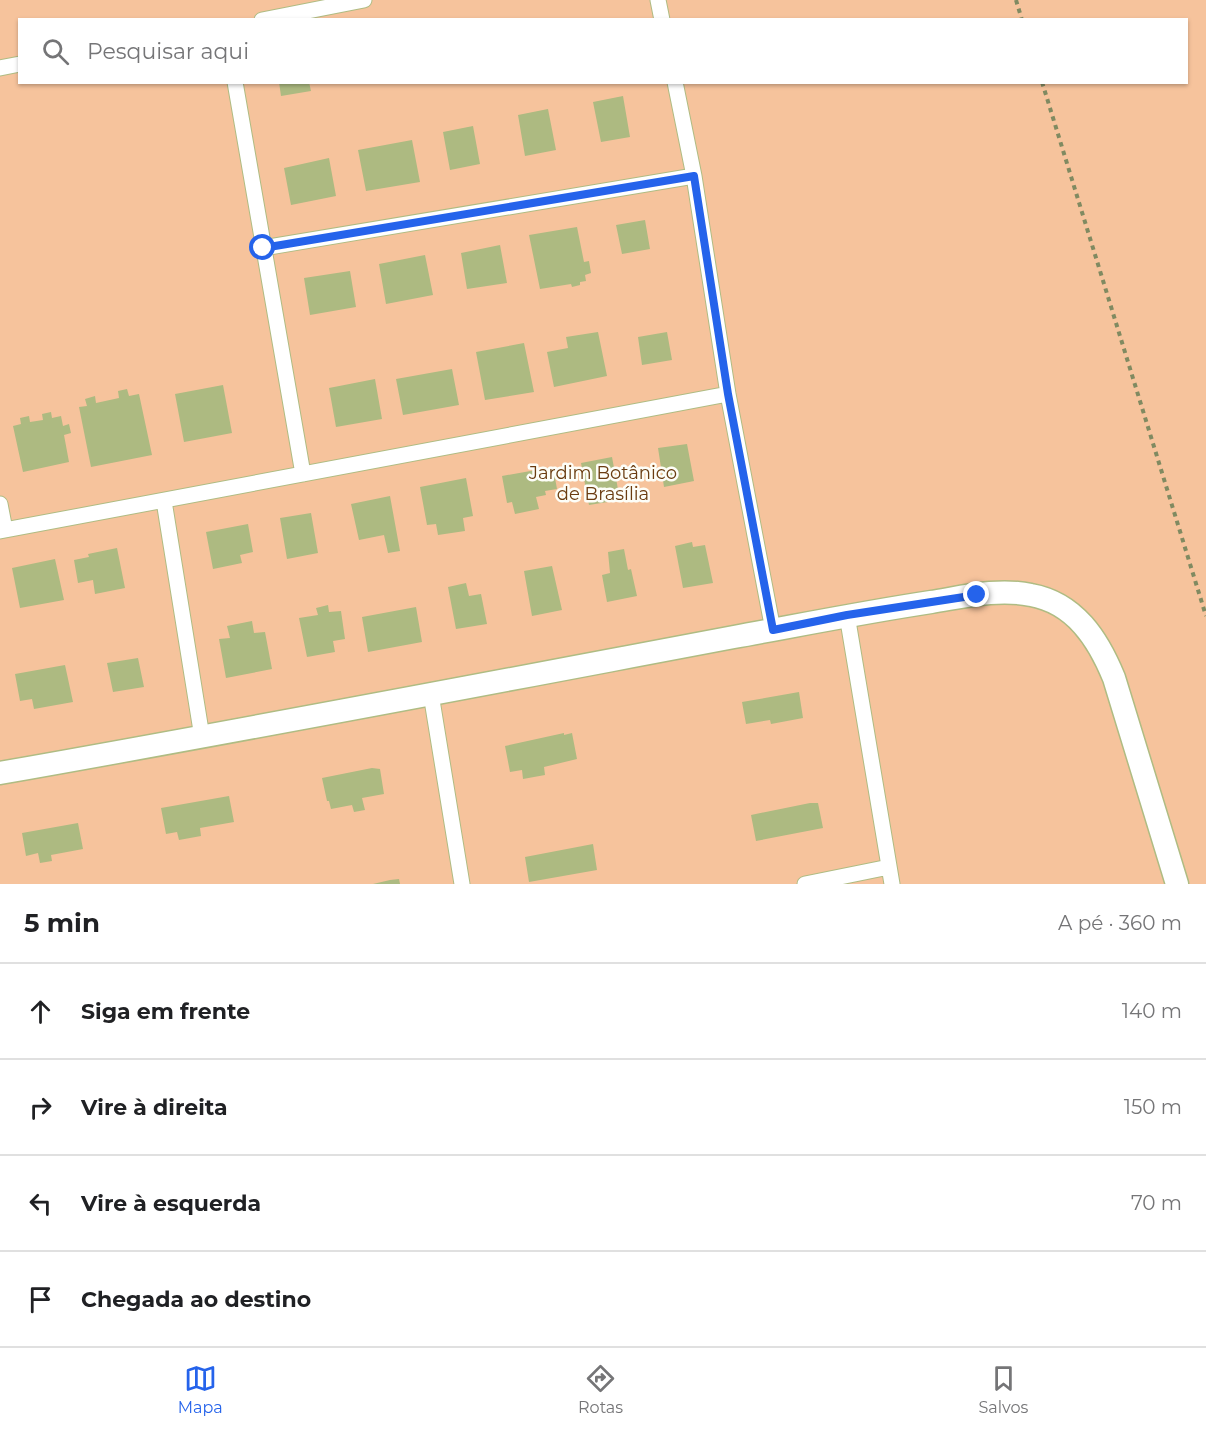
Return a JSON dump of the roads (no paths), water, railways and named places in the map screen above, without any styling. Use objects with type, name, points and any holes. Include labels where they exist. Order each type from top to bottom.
[{"type":"street","points":[[272,18],[364,0]]},
{"type":"street","points":[[658,0],[662,18]]},
{"type":"street","points":[[0,68],[18,64]]},
{"type":"street","points":[[235,84],[303,474]]},
{"type":"street","points":[[675,84],[694,176],[728,394],[773,630]]},
{"type":"street","points":[[263,248],[694,176]]},
{"type":"street","points":[[0,504],[2,531],[728,394]]},
{"type":"street","points":[[164,501],[202,737]]},
{"type":"street","points":[[0,773],[847,615],[977,595],[1011,593],[1032,595],[1051,602],[1080,620],[1104,654],[1114,678],[1177,884]]},
{"type":"street","points":[[847,615],[892,884]]},
{"type":"street","points":[[431,694],[462,884]]},
{"type":"street","points":[[805,884],[889,867]]},
{"type":"park label","name":"Jardim Botânico de Brasília","points":[[603,483]]}]
